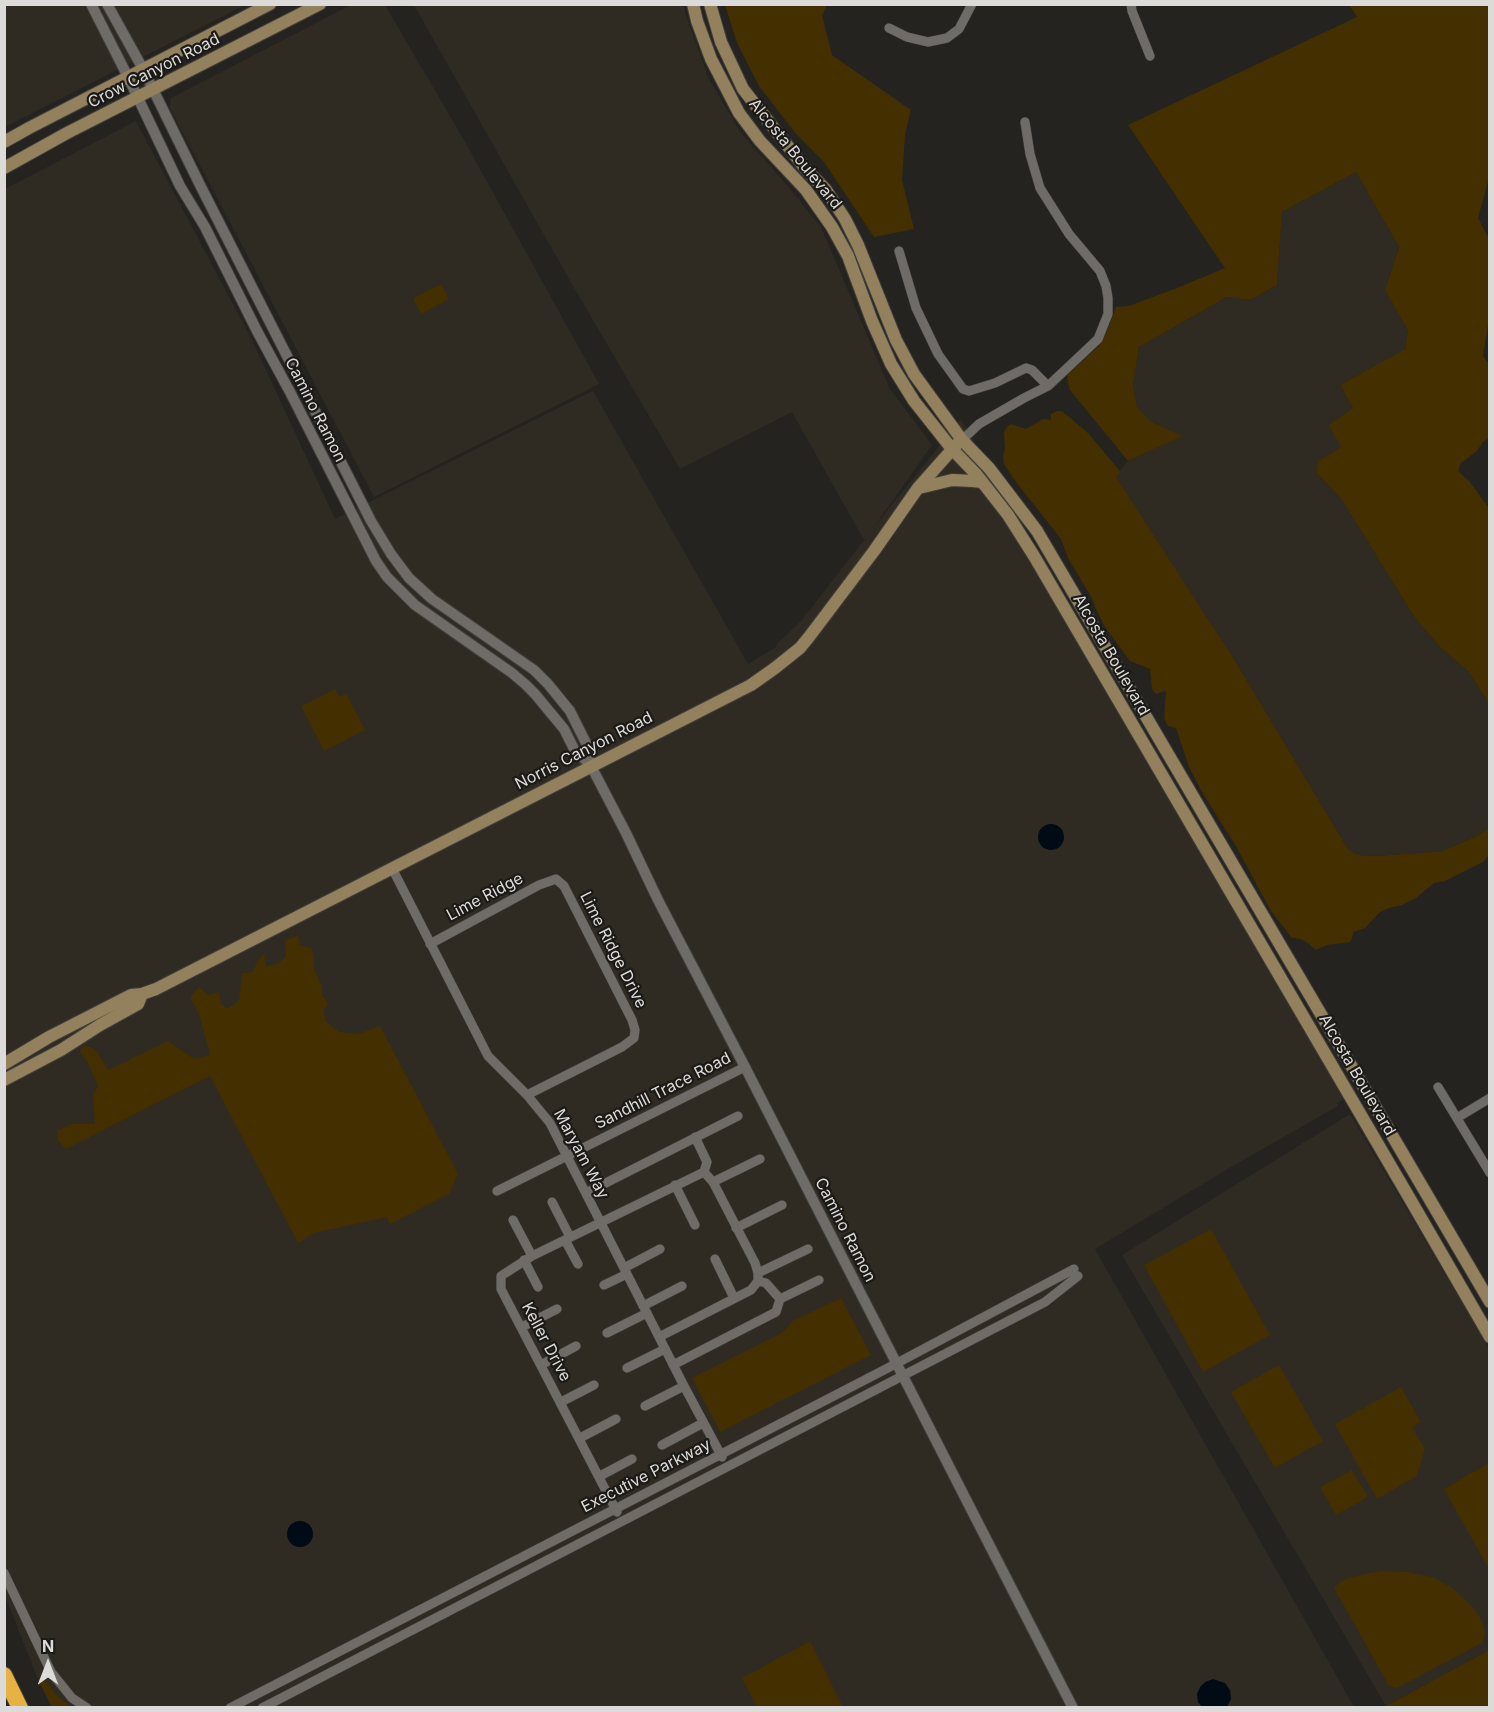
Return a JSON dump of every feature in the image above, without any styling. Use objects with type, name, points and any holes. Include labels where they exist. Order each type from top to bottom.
[{"type":"highway","points":[[4,1675],[20,1707]]},
{"type":"main road","name":"Crow Canyon Road","points":[[4,142],[270,4]]},
{"type":"main road","name":"Crow Canyon Road","points":[[4,168],[67,133],[320,4]]},
{"type":"main road","name":"Alcosta Boulevard","points":[[693,4],[711,59],[739,113],[760,141],[806,190],[832,227],[848,256],[891,364],[914,400],[1008,515],[1034,556],[1488,1330]]},
{"type":"main road","name":"Alcosta Boulevard","points":[[710,4],[721,42],[743,89],[805,168],[826,190],[845,219],[858,245],[896,340],[914,374],[962,440],[1004,486],[1037,531],[1490,1302]]},
{"type":"main road","name":"Norris Canyon Road","points":[[4,1064],[131,995],[156,989],[751,685],[800,648],[868,560],[918,488],[962,440]]},
{"type":"main road","points":[[918,488],[952,480],[982,482]]},
{"type":"main road","name":"Norris Canyon Road","points":[[4,1080],[61,1050],[138,1004],[142,994]]},
{"type":"street","name":"Camino Ramon","points":[[91,4],[180,186],[205,227],[376,561],[387,577],[415,606],[512,673],[535,693],[564,729],[575,751],[591,766]]},
{"type":"street","name":"Camino Ramon","points":[[107,4],[143,69],[371,521],[391,554],[409,578],[432,599],[534,670],[570,711],[586,743],[591,766],[658,900],[746,1066],[1073,1707]]},
{"type":"street","points":[[890,28],[907,37],[928,42],[947,38],[959,29],[972,4]]},
{"type":"street","points":[[1131,4],[1132,12],[1150,56]]},
{"type":"street","points":[[962,440],[979,424],[1048,386],[1098,339],[1108,314],[1106,286],[1100,271],[1069,234],[1040,188],[1024,122]]},
{"type":"street","points":[[899,251],[916,308],[938,354],[963,389],[969,391],[995,383],[1026,368],[1032,369],[1048,386]]},
{"type":"street","name":"Maryam Way","points":[[392,868],[488,1056],[527,1095],[550,1123],[727,1467]]},
{"type":"street","name":"Lime Ridge","points":[[430,944],[539,885],[556,879]]},
{"type":"street","name":"Lime Ridge Drive","points":[[527,1095],[622,1047],[634,1038],[635,1030],[632,1020],[610,975],[564,886],[556,879]]},
{"type":"street","name":"Sandhill Trace Road","points":[[497,1191],[746,1066]]},
{"type":"street","points":[[1438,1086],[1490,1173]]},
{"type":"street","points":[[1457,1119],[1490,1098]]},
{"type":"street","points":[[586,1193],[738,1116]]},
{"type":"street","points":[[695,1137],[707,1162],[704,1172],[712,1182],[755,1263],[758,1277],[780,1299]]},
{"type":"street","points":[[712,1182],[760,1159]]},
{"type":"street","name":"Keller Drive","points":[[622,1522],[501,1289],[501,1276],[528,1258],[704,1172]]},
{"type":"street","points":[[675,1185],[695,1225]]},
{"type":"street","points":[[552,1202],[578,1264]]},
{"type":"street","points":[[736,1228],[782,1205]]},
{"type":"street","points":[[513,1220],[538,1287]]},
{"type":"street","points":[[604,1285],[660,1249]]},
{"type":"street","points":[[659,1337],[751,1290],[758,1277],[808,1249]]},
{"type":"street","points":[[715,1259],[734,1298]]},
{"type":"street","name":"Executive Parkway","points":[[231,1707],[1076,1272],[1045,1302],[262,1707]]},
{"type":"street","points":[[673,1365],[769,1317],[776,1312],[780,1299],[819,1280]]},
{"type":"street","points":[[607,1333],[682,1286]]},
{"type":"street","points":[[522,1327],[557,1309]]},
{"type":"street","points":[[541,1365],[576,1346]]},
{"type":"street","points":[[627,1368],[665,1349]]},
{"type":"street","points":[[561,1402],[594,1385]]},
{"type":"street","points":[[645,1406],[684,1386]]},
{"type":"street","points":[[580,1438],[616,1419]]},
{"type":"street","points":[[662,1445],[703,1423]]},
{"type":"street","points":[[600,1476],[632,1459]]},
{"type":"street","points":[[634,1498],[641,1512]]},
{"type":"street","points":[[4,1573],[51,1672],[72,1698],[87,1707]]},
{"type":"shaded area","points":[[5,5],[245,5],[5,127]]},
{"type":"shaded area","points":[[351,5],[385,5],[464,140],[599,384],[374,497],[170,108],[171,98]]},
{"type":"shaded area","points":[[414,5],[683,5],[709,79],[741,133],[821,227],[890,389],[932,445],[874,527],[961,419],[1356,1092],[1337,1103],[1338,1106],[1095,1249],[1354,1707],[53,1707],[39,1682],[5,1596],[5,189],[136,121],[253,342],[335,519],[593,391],[748,664],[776,647],[802,620],[864,540],[792,412],[680,469],[569,279]]},
{"type":"shaded area","points":[[725,5],[827,5],[822,15],[832,55],[911,110],[905,135],[902,180],[914,229],[874,237],[824,162],[796,134],[759,86],[737,43]]},
{"type":"shaded area","points":[[1349,5],[1489,5],[1489,178],[1478,218],[1489,239],[1490,312],[1483,356],[1489,364],[1489,438],[1461,463],[1458,471],[1469,481],[1489,508],[1489,708],[1469,672],[1441,648],[1415,618],[1342,500],[1316,472],[1318,461],[1341,447],[1329,425],[1353,408],[1340,385],[1405,349],[1408,331],[1385,290],[1399,247],[1356,172],[1282,212],[1277,285],[1250,300],[1227,297],[1139,347],[1133,385],[1137,407],[1150,421],[1183,436],[1128,461],[1070,390],[1068,383],[1067,375],[1099,346],[1116,307],[1129,306],[1225,268],[1128,125],[1357,17]]},
{"type":"shaded area","points":[[1356,172],[1399,247],[1385,290],[1408,331],[1405,349],[1340,385],[1353,408],[1341,447],[1319,461],[1316,472],[1342,500],[1415,618],[1441,648],[1469,672],[1490,708],[1489,828],[1477,836],[1442,851],[1378,856],[1358,855],[1348,849],[1234,659],[1115,476],[1128,461],[1182,436],[1150,421],[1137,407],[1133,385],[1139,347],[1227,297],[1250,300],[1277,285],[1282,212]]},
{"type":"shaded area","points":[[441,284],[449,299],[421,314],[413,298]]},
{"type":"shaded area","points":[[1062,411],[1088,433],[1120,471],[1116,477],[1234,659],[1348,849],[1358,855],[1378,856],[1442,851],[1477,836],[1489,828],[1489,855],[1483,862],[1445,881],[1434,883],[1416,898],[1402,905],[1380,912],[1365,928],[1353,932],[1350,942],[1327,945],[1316,950],[1301,939],[1292,938],[1271,911],[1237,848],[1202,792],[1189,767],[1176,728],[1168,726],[1164,719],[1166,691],[1156,694],[1152,689],[1150,669],[1130,661],[1105,627],[1093,600],[1068,558],[1061,539],[1004,464],[1004,432],[1007,427],[1011,424],[1026,429],[1043,419],[1051,420],[1051,414]]},
{"type":"shaded area","points":[[335,689],[339,697],[346,693],[365,730],[324,751],[301,706]]},
{"type":"shaded area","points":[[1051,824],[1060,828],[1064,837],[1060,846],[1051,850],[1042,846],[1038,837],[1042,828]]},
{"type":"shaded area","points":[[298,935],[300,945],[311,948],[314,955],[314,969],[322,986],[322,995],[328,1005],[324,1008],[325,1021],[339,1032],[358,1034],[380,1026],[458,1174],[449,1194],[390,1224],[387,1217],[314,1233],[298,1243],[210,1076],[66,1149],[58,1140],[58,1130],[71,1124],[95,1124],[93,1094],[98,1087],[80,1051],[81,1048],[87,1046],[95,1049],[108,1070],[168,1041],[194,1059],[210,1055],[199,1014],[190,997],[199,987],[208,995],[219,992],[221,1004],[227,1009],[239,1001],[242,973],[253,972],[264,953],[266,966],[278,964],[286,956],[285,941]]},
{"type":"shaded area","points":[[1350,1114],[1489,1348],[1489,1650],[1386,1706],[1122,1255]]},
{"type":"shaded area","points":[[1211,1229],[1270,1335],[1203,1372],[1144,1265]]},
{"type":"shaded area","points":[[841,1298],[871,1355],[720,1432],[692,1378],[780,1334],[792,1321]]},
{"type":"shaded area","points":[[1279,1365],[1323,1441],[1275,1468],[1231,1392]]},
{"type":"shaded area","points":[[1401,1387],[1421,1422],[1412,1427],[1425,1449],[1417,1476],[1377,1499],[1335,1424]]},
{"type":"shaded area","points":[[1489,1463],[1489,1569],[1444,1489]]},
{"type":"shaded area","points":[[1352,1470],[1368,1497],[1336,1515],[1320,1487]]},
{"type":"shaded area","points":[[300,1521],[309,1525],[313,1534],[309,1543],[300,1547],[291,1543],[287,1534],[291,1525]]},
{"type":"shaded area","points":[[1382,1571],[1407,1572],[1432,1577],[1451,1587],[1474,1608],[1483,1623],[1485,1635],[1482,1643],[1397,1688],[1389,1686],[1334,1588],[1345,1579]]},
{"type":"shaded area","points":[[810,1641],[843,1707],[757,1707],[742,1678]]},
{"type":"shaded area","points":[[1489,1650],[1489,1707],[1386,1708],[1386,1706]]},
{"type":"shaded area","points":[[1213,1679],[1225,1683],[1230,1690],[1231,1699],[1227,1707],[1202,1707],[1198,1702],[1197,1694],[1200,1687]]},
{"type":"shaded area","points":[[45,1680],[56,1695],[71,1707],[52,1707],[39,1682]]}]
